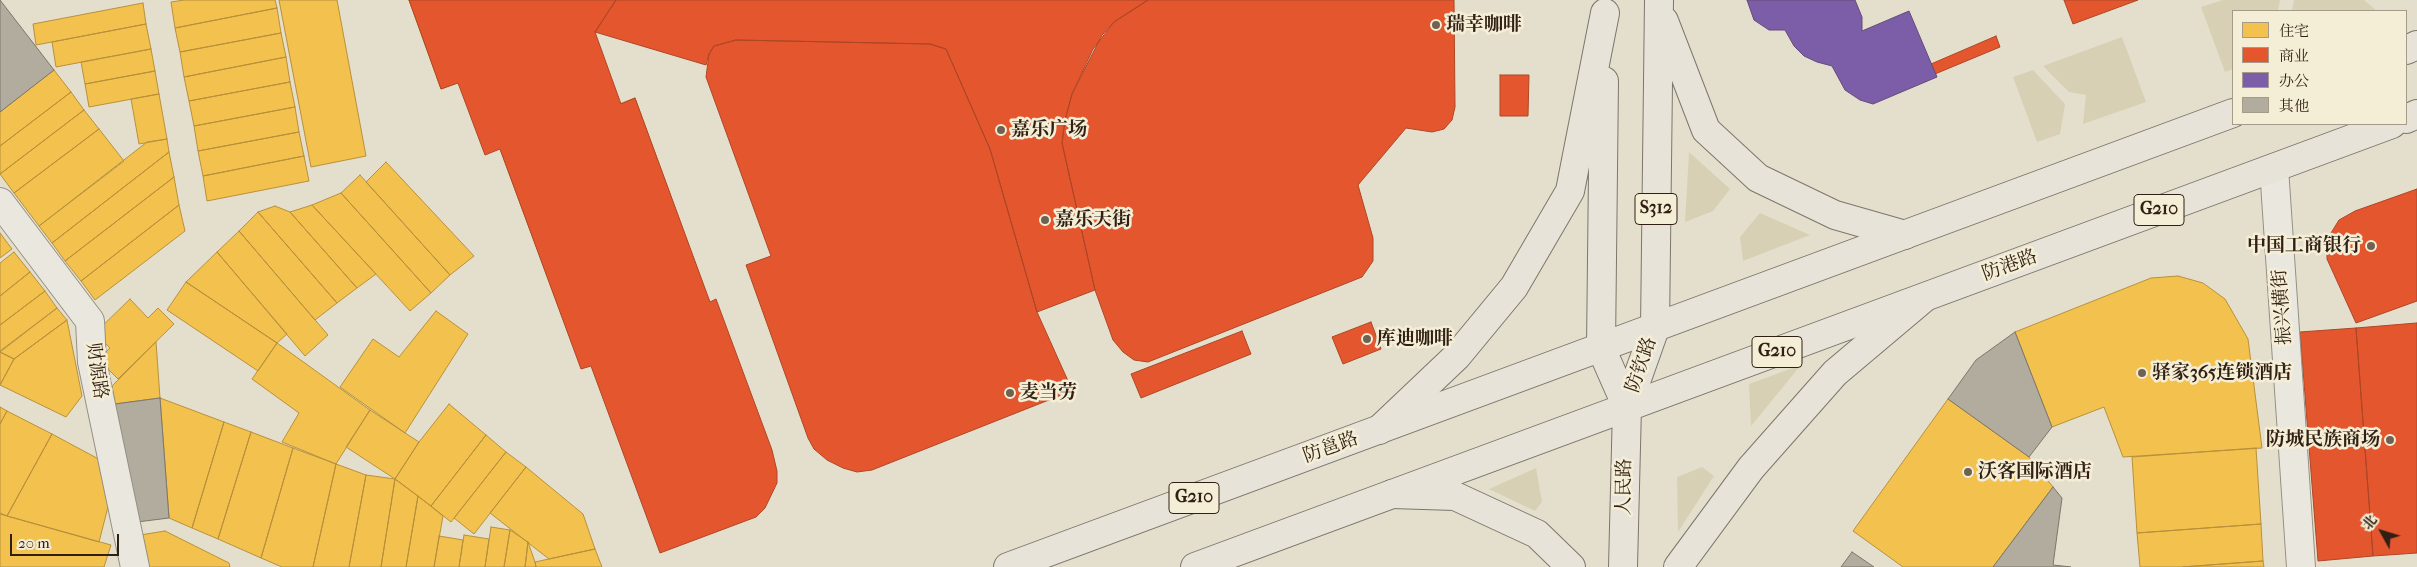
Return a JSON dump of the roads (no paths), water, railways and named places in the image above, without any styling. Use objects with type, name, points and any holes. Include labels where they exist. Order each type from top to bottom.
[{"type":"main road","points":[[1659,4],[1706,130],[1758,178],[1835,215],[1905,235]]},
{"type":"main road","name":"防钦路","points":[[1627,407],[1654,328],[1659,4]]},
{"type":"main road","points":[[1379,430],[1457,356],[1514,287],[1570,191],[1605,6]]},
{"type":"main road","name":"防钦路","points":[[1605,6],[1601,348],[1627,407]]},
{"type":"main road","name":"G210","points":[[1654,328],[2232,114]]},
{"type":"main road","name":"防港路","points":[[1627,407],[2389,125]]},
{"type":"main road","points":[[1678,567],[1750,468],[1835,373],[1926,296]]},
{"type":"main road","name":"防邕路","points":[[1008,567],[1654,328]]},
{"type":"main road","name":"G210","points":[[1196,567],[1627,407]]},
{"type":"main road","name":"人民路","points":[[1623,567],[1627,407]]},
{"type":"main road","points":[[1392,494],[1455,496],[1537,534],[1572,567]]},
{"type":"street","name":"振兴横街","points":[[2274,168],[2301,567]]},
{"type":"street","name":"财源路","points":[[0,202],[90,320],[92,362],[135,567]]},
{"type":"place","name":"瑞幸咖啡","points":[[1436,25]]},
{"type":"place","name":"嘉乐广场","points":[[1001,130]]},
{"type":"place","name":"嘉乐天街","points":[[1045,220]]},
{"type":"place","name":"中国工商银行","points":[[2371,246]]},
{"type":"place","name":"库迪咖啡","points":[[1367,339]]},
{"type":"place","name":"驿家365连锁酒店","points":[[2142,373]]},
{"type":"place","name":"麦当劳","points":[[1010,393]]},
{"type":"place","name":"防城民族商场","points":[[2390,440]]},
{"type":"place","name":"沃客国际酒店","points":[[1968,472]]}]
